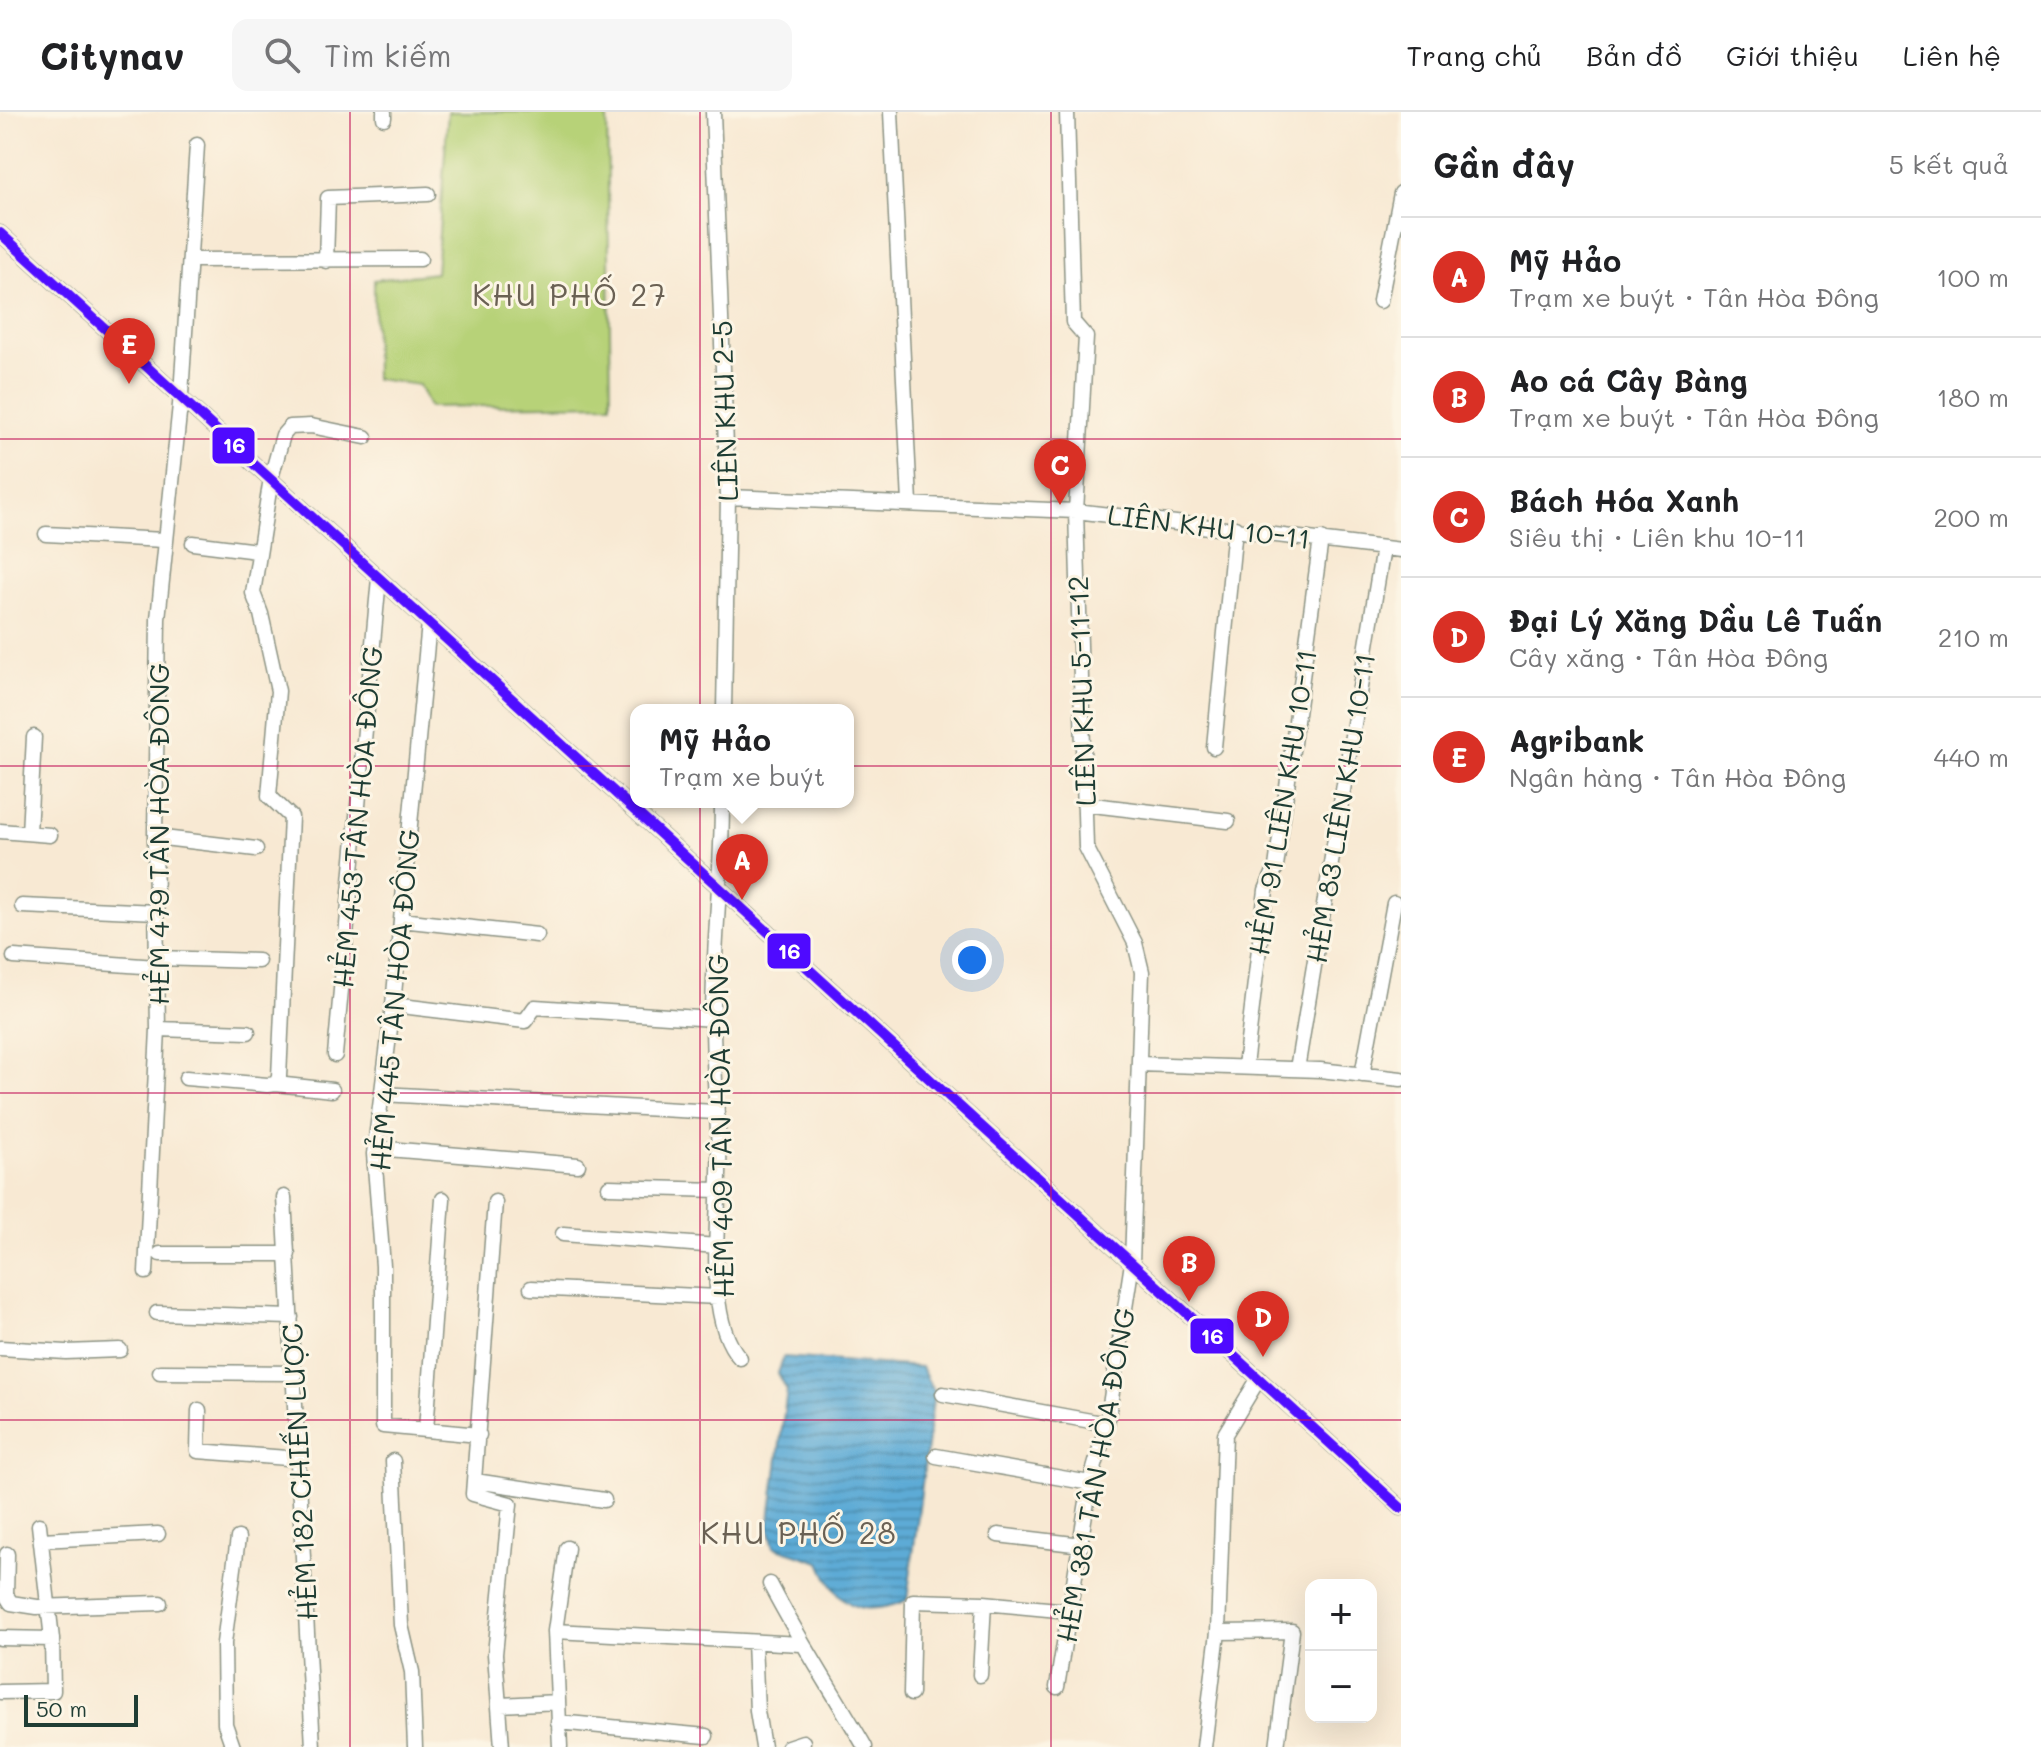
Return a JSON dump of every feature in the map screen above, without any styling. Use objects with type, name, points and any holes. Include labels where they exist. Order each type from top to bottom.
[{"type":"street","name":"LIÊN KHU 2-5","points":[[713,112],[728,497],[724,704]]},
{"type":"street","points":[[891,112],[910,503]]},
{"type":"street","name":"LIÊN KHU 5-11-12","points":[[1067,112],[1073,322],[1086,337],[1076,511],[1086,847],[1135,943],[1142,972],[1132,1263]]},
{"type":"street","name":"HẺM 479 TÂN HÒA ĐÔNG","points":[[146,1272],[158,1029],[155,837],[158,619],[181,395],[197,145]]},
{"type":"street","points":[[1380,301],[1401,193]]},
{"type":"street","points":[[326,261],[328,198],[428,194]]},
{"type":"street","points":[[0,233],[630,806]]},
{"type":"street","points":[[190,260],[420,259]]},
{"type":"street","points":[[276,1084],[291,817],[269,796],[278,691],[261,614],[253,593],[257,551],[279,447],[290,427],[311,426],[365,437]]},
{"type":"street","name":"LIÊN KHU 10-11","points":[[728,497],[1076,511],[1401,550]]},
{"type":"street","points":[[1214,747],[1235,528]]},
{"type":"street","points":[[46,534],[164,540]]},
{"type":"street","name":"HẺM 91 LIÊN KHU 10-11","points":[[1245,1066],[1266,890],[1276,867],[1321,539]]},
{"type":"street","points":[[193,543],[257,551]]},
{"type":"street","name":"HẺM 83 LIÊN KHU 10-11","points":[[1297,1069],[1383,548]]},
{"type":"street","name":"HẺM 453 TÂN HÒA ĐÔNG","points":[[335,1055],[379,578]]},
{"type":"street","name":"HẺM 445 TÂN HÒA ĐÔNG","points":[[426,1430],[383,1426],[383,1266],[376,1148],[393,1005],[429,623]]},
{"type":"street","points":[[29,833],[34,737]]},
{"type":"street","points":[[1084,804],[1228,821]]},
{"type":"street","points":[[632,808],[1401,1508]]},
{"type":"street","points":[[721,889],[722,808]]},
{"type":"street","points":[[0,831],[50,835]]},
{"type":"street","points":[[155,837],[256,849]]},
{"type":"street","name":"HẺM 409 TÂN HÒA ĐÔNG","points":[[721,889],[713,1019],[719,1151],[718,1297],[730,1347],[740,1358]]},
{"type":"street","points":[[1362,1075],[1394,903]]},
{"type":"street","points":[[22,906],[157,912]]},
{"type":"street","points":[[401,920],[537,935]]},
{"type":"street","points":[[14,957],[157,962],[258,961]]},
{"type":"street","points":[[393,1005],[525,1021],[535,1007],[713,1019]]},
{"type":"street","points":[[158,1029],[248,1032]]},
{"type":"street","points":[[1139,1064],[1245,1066],[1401,1079]]},
{"type":"street","points":[[186,1078],[332,1090]]},
{"type":"street","points":[[382,1094],[715,1112]]},
{"type":"street","points":[[376,1148],[578,1165]]},
{"type":"street","points":[[609,1187],[718,1190]]},
{"type":"street","name":"HẺM 182 CHIẾN LƯỢC","points":[[284,1197],[296,1373],[313,1747]]},
{"type":"street","points":[[443,1199],[426,1430],[479,1435]]},
{"type":"street","points":[[495,1202],[473,1494],[510,1504],[495,1654],[502,1747]]},
{"type":"street","points":[[563,1234],[717,1246]]},
{"type":"street","points":[[160,1254],[288,1254]]},
{"type":"street","name":"HẺM 381 TÂN HÒA ĐÔNG","points":[[1057,1687],[1090,1483],[1107,1424],[1132,1263]]},
{"type":"street","points":[[531,1288],[718,1297]]},
{"type":"street","points":[[157,1313],[291,1317]]},
{"type":"street","points":[[0,1348],[66,1352],[120,1350]]},
{"type":"street","points":[[160,1372],[296,1373]]},
{"type":"street","points":[[1204,1747],[1218,1632],[1225,1434],[1259,1378]]},
{"type":"street","points":[[943,1394],[1107,1424]]},
{"type":"street","points":[[199,1410],[198,1451],[300,1459]]},
{"type":"street","points":[[936,1456],[1090,1483]]},
{"type":"street","points":[[393,1461],[401,1625],[412,1672],[415,1747]]},
{"type":"street","points":[[475,1481],[604,1500]]},
{"type":"street","points":[[0,1692],[53,1691],[52,1639],[40,1532],[158,1534]]},
{"type":"street","points":[[998,1535],[1082,1545]]},
{"type":"street","points":[[233,1747],[225,1724],[224,1643],[238,1538]]},
{"type":"street","points":[[560,1747],[555,1631],[567,1548]]},
{"type":"street","points":[[7,1554],[6,1595],[11,1603],[48,1606],[160,1603]]},
{"type":"street","points":[[770,1584],[801,1644],[824,1675],[865,1747]]},
{"type":"street","points":[[911,1694],[911,1605],[917,1600],[1069,1611]]},
{"type":"street","points":[[980,1675],[984,1603]]},
{"type":"street","points":[[555,1631],[801,1644]]},
{"type":"street","points":[[1218,1632],[1292,1631],[1277,1747]]},
{"type":"street","points":[[0,1638],[52,1639]]},
{"type":"street","points":[[754,1642],[757,1711],[763,1747]]},
{"type":"street","points":[[501,1705],[557,1702]]},
{"type":"street","points":[[558,1722],[706,1736]]},
{"type":"green space","points":[[448,112],[607,112],[611,404],[429,407],[419,385],[375,379],[374,280],[436,273]]},
{"type":"water","points":[[784,1357],[921,1367],[934,1392],[907,1600],[877,1608],[853,1605],[835,1590],[820,1562],[774,1547],[769,1527],[787,1390],[778,1373]]},
{"type":"transit line","name":"16","points":[[0,233],[630,806]]},
{"type":"transit line","name":"16","points":[[632,808],[1401,1508]]},
{"type":"place","name":"Agribank","points":[[129,384]]},
{"type":"place","name":"Bách Hóa Xanh","points":[[1060,505]]},
{"type":"place","name":"Mỹ Hảo","points":[[742,900]]},
{"type":"place","name":"Ao cá Cây Bàng","points":[[1189,1302]]},
{"type":"place","name":"Đại Lý Xăng Dầu Lê Tuấn","points":[[1263,1357]]},
{"type":"district","name":"KHU PHỐ 27","points":[[570,294]]},
{"type":"district","name":"KHU PHỐ 28","points":[[799,1532]]}]
